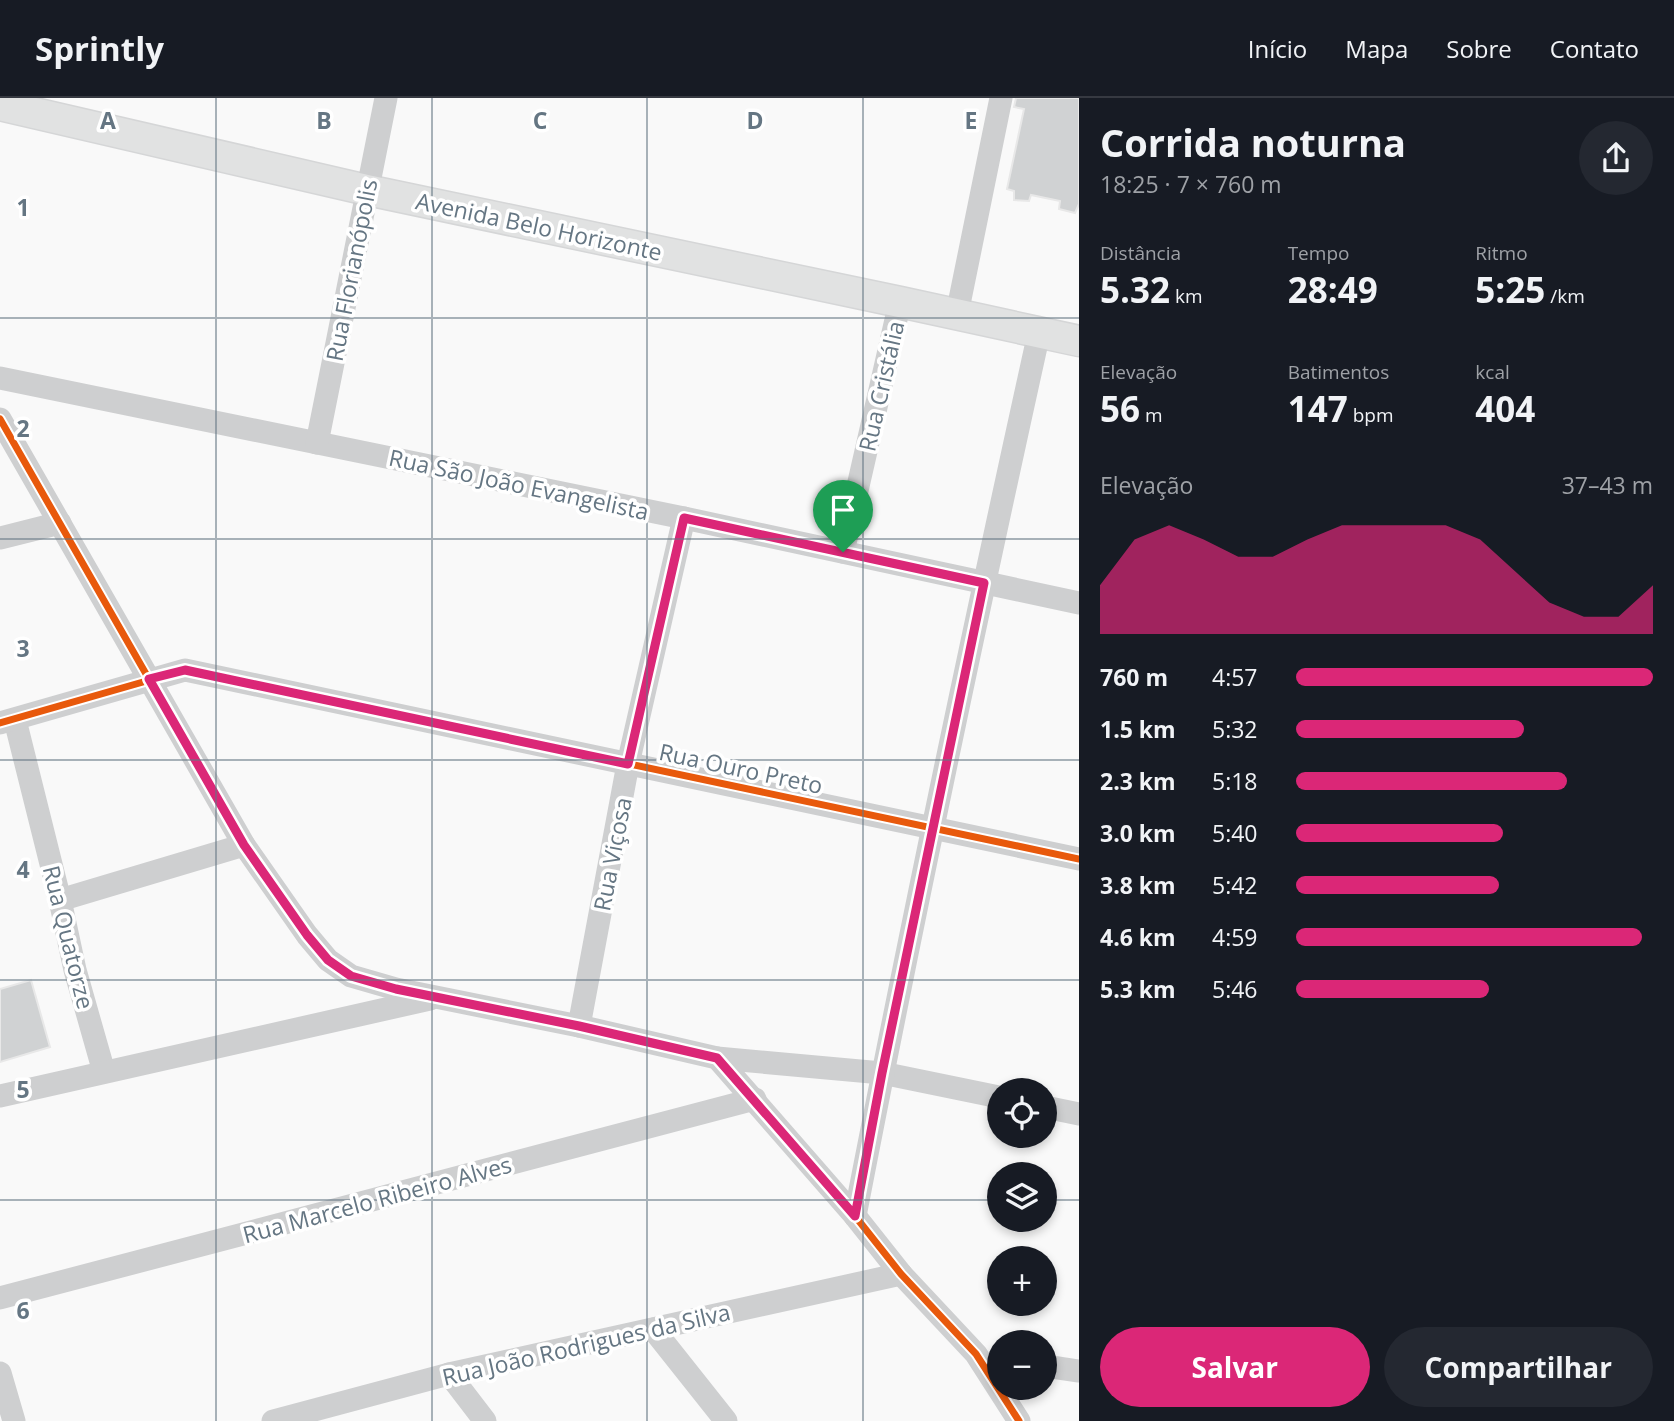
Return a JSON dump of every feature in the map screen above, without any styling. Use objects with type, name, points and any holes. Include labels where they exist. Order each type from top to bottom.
[{"type":"main road","name":"Avenida Belo Horizonte","points":[[0,105],[367,190],[1079,341]]},
{"type":"street","name":"Rua Florianópolis","points":[[317,443],[386,98]]},
{"type":"street","points":[[957,314],[1002,98]]},
{"type":"street","name":"Rua Cristália","points":[[843,552],[900,302]]},
{"type":"street","points":[[855,1216],[984,583],[1039,333]]},
{"type":"street","name":"Rua São João Evangelista","points":[[0,378],[684,518],[1079,603]]},
{"type":"street","points":[[0,418],[244,845],[307,935],[328,960],[351,976],[396,989],[579,1026],[717,1058],[882,1073],[987,1095]]},
{"type":"street","name":"Rua Viçosa","points":[[579,1026],[628,764],[684,518]]},
{"type":"street","points":[[0,538],[60,523]]},
{"type":"street","name":"Rua Ouro Preto","points":[[8,722],[185,670],[1079,859]]},
{"type":"street","name":"Rua Quatorze","points":[[8,722],[60,900],[75,970],[104,1072]]},
{"type":"street","points":[[60,900],[244,845]]},
{"type":"street","points":[[0,1096],[437,997]]},
{"type":"street","points":[[717,1058],[855,1216],[901,1274],[976,1354],[1020,1421]]},
{"type":"street","name":"Rua Marcelo Ribeiro Alves","points":[[0,1298],[755,1099]]},
{"type":"street","points":[[1057,1109],[1079,1114]]},
{"type":"street","name":"Rua João Rodrigues da Silva","points":[[273,1421],[449,1374],[901,1274]]},
{"type":"street","points":[[653,1329],[726,1421]]},
{"type":"street","points":[[976,1354],[987,1356]]},
{"type":"street","points":[[1057,1368],[1079,1371]]},
{"type":"street","points":[[0,1373],[14,1421]]},
{"type":"street","points":[[449,1374],[485,1421]]},
{"type":"building","points":[[1016,98],[1079,98],[1079,204],[1075,213],[1059,209],[1060,201],[1031,195],[1029,201],[1014,200],[1014,191],[1007,189],[1024,109],[1014,107]]},
{"type":"building","points":[[31,980],[50,1047],[0,1062],[0,989]]},
{"type":"cycle path","points":[[0,419],[244,845],[307,935],[328,960],[351,976],[396,989],[579,1026],[717,1058],[855,1216],[901,1274],[976,1354],[1019,1421]]},
{"type":"cycle path","points":[[0,723],[185,670],[1079,859]]},
{"type":"route","points":[[684,518],[843,552],[984,583],[855,1216],[717,1058],[579,1026],[396,989],[351,976],[328,960],[307,935],[244,845],[149,679],[185,670],[628,764],[684,518]]}]
